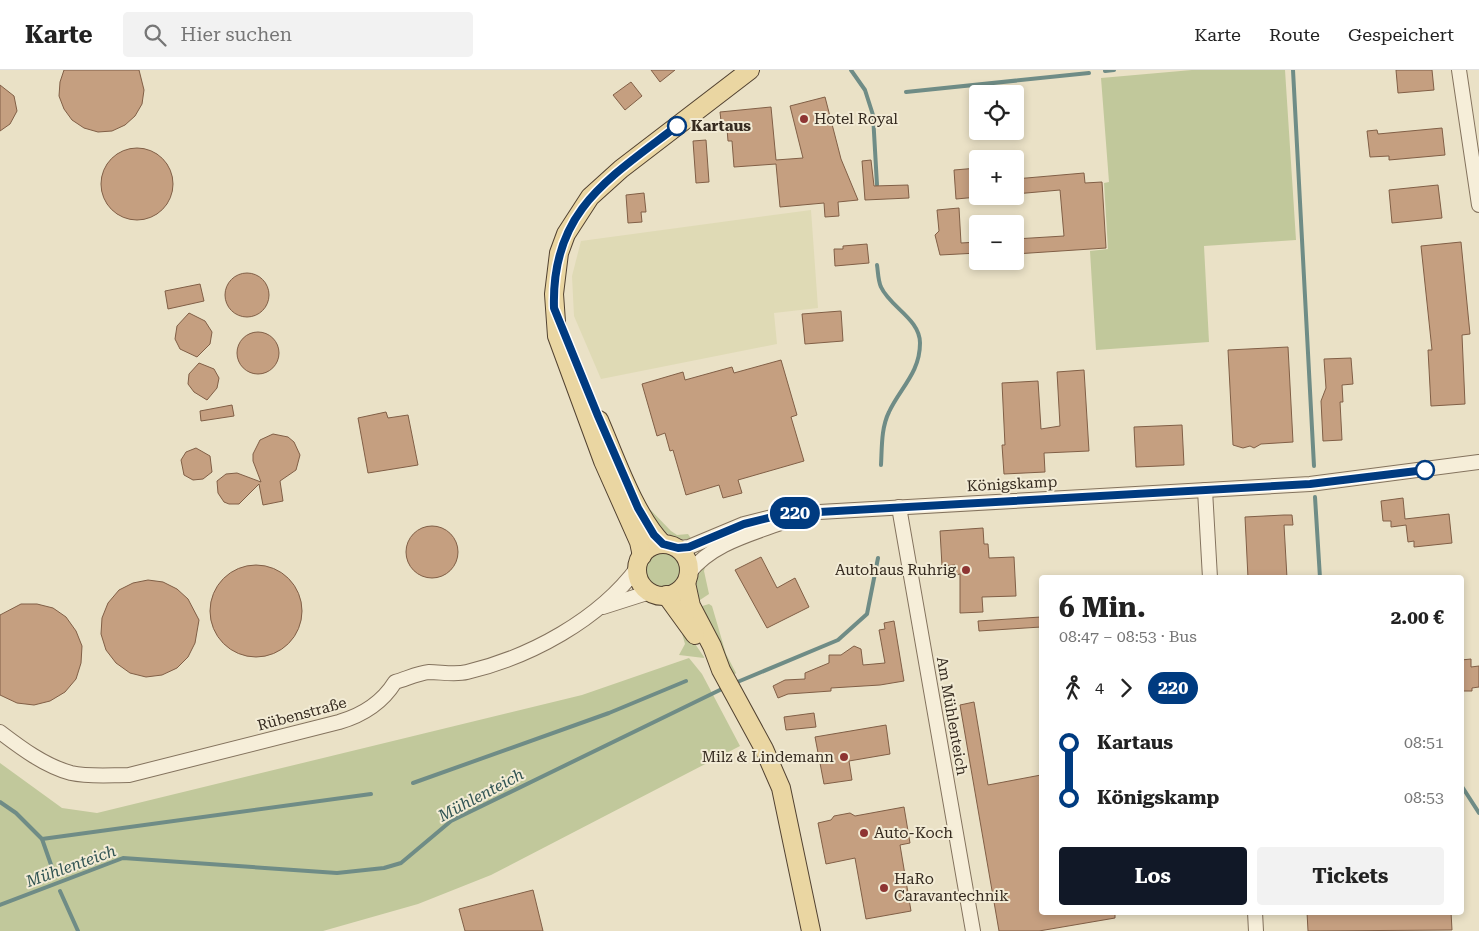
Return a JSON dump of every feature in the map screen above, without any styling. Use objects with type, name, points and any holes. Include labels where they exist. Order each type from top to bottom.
[{"type":"main road","points":[[723,673],[681,613],[640,581],[639,542],[603,461],[570,377],[557,336],[554,308],[555,275],[559,254],[570,227],[590,197],[621,169],[750,70]]},
{"type":"main road","points":[[554,308],[600,422],[638,508],[654,535],[671,546],[689,564],[687,578],[691,606],[782,788],[811,931]]},
{"type":"main road","points":[[640,561],[647,549],[671,546]]},
{"type":"main road","points":[[658,594],[677,592],[687,578]]},
{"type":"street","points":[[1459,70],[1479,205]]},
{"type":"street","name":"Königskamp","points":[[671,546],[689,547],[744,524],[784,514],[1319,484],[1479,462]]},
{"type":"street","points":[[1206,490],[1210,575]]},
{"type":"street","name":"Am Mühlenteich","points":[[899,507],[973,931]]},
{"type":"street","name":"Königskamp","points":[[687,578],[706,555],[726,544],[815,511]]},
{"type":"street","name":"Rübenstraße","points":[[0,732],[46,763],[71,773],[100,776],[129,775],[355,717],[385,698],[396,682],[426,672],[465,672],[513,657],[546,643],[598,609],[629,579],[640,561]]},
{"type":"street","name":"Rübenstraße","points":[[598,609],[658,594]]},
{"type":"street","points":[[1255,915],[1256,931]]},
{"type":"shaded area","points":[[811,210],[818,308],[774,313],[777,344],[601,379],[574,316],[572,276],[581,241]]},
{"type":"green space","points":[[1192,70],[1285,70],[1296,240],[1204,246],[1209,342],[1096,350],[1090,251],[1108,249],[1104,183],[1109,182],[1101,78]]},
{"type":"green space","points":[[638,497],[671,531],[677,535],[688,534],[692,540],[681,539],[665,532],[654,521]]},
{"type":"green space","points":[[664,551],[677,557],[683,570],[677,583],[664,589],[651,583],[645,570],[651,557]]},
{"type":"green space","points":[[706,563],[704,571],[709,594],[700,600],[695,598],[696,583],[700,571]]},
{"type":"green space","points":[[709,604],[712,606],[726,654],[736,673],[733,676],[699,607]]},
{"type":"green space","points":[[678,619],[704,658],[679,655],[685,644]]},
{"type":"green space","points":[[689,658],[702,674],[740,746],[491,875],[418,904],[323,931],[0,931],[0,763],[62,808],[97,813],[582,695]]},
{"type":"building","points":[[64,70],[139,70],[144,90],[142,104],[135,116],[125,125],[112,131],[98,132],[84,128],[72,120],[64,109],[59,96],[60,82]]},
{"type":"building","points":[[651,70],[675,70],[660,82]]},
{"type":"building","points":[[1396,70],[1432,70],[1434,90],[1398,93]]},
{"type":"building","points":[[631,82],[642,96],[625,110],[613,95]]},
{"type":"building","points":[[0,85],[14,96],[17,111],[10,124],[0,131]]},
{"type":"building","points":[[825,97],[841,159],[858,200],[838,202],[839,216],[825,217],[824,203],[780,207],[776,164],[734,167],[732,141],[728,141],[727,129],[722,130],[720,112],[771,107],[776,160],[803,158],[790,106]]},
{"type":"building","points":[[1442,128],[1445,155],[1389,160],[1389,156],[1370,157],[1367,131],[1377,130],[1378,134]]},
{"type":"building","points":[[706,140],[709,182],[696,183],[693,141]]},
{"type":"building","points":[[137,148],[151,151],[163,158],[170,170],[173,184],[170,198],[163,210],[151,217],[137,220],[123,217],[111,210],[104,198],[101,184],[104,170],[111,158],[123,151]]},
{"type":"building","points":[[871,160],[874,186],[908,185],[909,198],[865,200],[862,161]]},
{"type":"building","points":[[969,169],[969,198],[956,199],[954,170]]},
{"type":"building","points":[[1084,173],[1085,183],[1102,182],[1106,248],[1024,253],[1024,238],[1064,236],[1060,190],[1024,193],[1024,178]]},
{"type":"building","points":[[1438,185],[1442,218],[1392,223],[1389,190]]},
{"type":"building","points":[[644,193],[646,212],[641,212],[642,222],[628,223],[626,195]]},
{"type":"building","points":[[959,208],[961,243],[969,243],[969,253],[940,255],[935,235],[939,231],[937,210]]},
{"type":"building","points":[[1461,242],[1470,334],[1462,335],[1465,404],[1431,406],[1428,350],[1432,350],[1421,246]]},
{"type":"building","points":[[867,244],[869,263],[835,266],[834,249],[843,249],[843,246]]},
{"type":"building","points":[[251,273],[263,279],[268,286],[268,304],[263,311],[256,316],[243,317],[235,314],[228,307],[225,291],[228,283],[235,276]]},
{"type":"building","points":[[200,284],[204,301],[168,309],[165,291]]},
{"type":"building","points":[[841,311],[843,341],[805,344],[802,314]]},
{"type":"building","points":[[189,313],[205,321],[212,332],[210,344],[197,357],[180,349],[175,339],[177,326]]},
{"type":"building","points":[[262,332],[270,335],[276,341],[279,353],[276,365],[270,371],[254,374],[246,371],[240,365],[237,349],[240,341],[246,335]]},
{"type":"building","points":[[1288,347],[1293,442],[1261,444],[1254,448],[1250,446],[1243,448],[1233,445],[1228,350]]},
{"type":"building","points":[[1351,358],[1353,384],[1342,385],[1343,402],[1340,402],[1342,440],[1323,441],[1321,401],[1326,388],[1324,359]]},
{"type":"building","points":[[781,360],[797,415],[791,417],[804,461],[738,480],[742,493],[723,498],[719,485],[686,495],[673,450],[670,451],[665,433],[657,436],[642,384],[683,372],[685,380],[732,367],[734,373]]},
{"type":"building","points":[[199,363],[214,369],[219,378],[217,388],[207,400],[194,392],[188,384],[189,374]]},
{"type":"building","points":[[1084,370],[1089,451],[1044,453],[1045,472],[1004,474],[1002,445],[1005,445],[1002,383],[1038,381],[1041,429],[1060,426],[1057,372]]},
{"type":"building","points":[[232,405],[234,416],[201,421],[200,411]]},
{"type":"building","points":[[386,412],[388,418],[408,415],[418,465],[368,473],[358,418]]},
{"type":"building","points":[[1182,425],[1184,465],[1136,467],[1134,427]]},
{"type":"building","points":[[273,434],[288,437],[294,442],[300,455],[296,470],[280,481],[283,501],[263,505],[259,484],[239,504],[224,502],[218,493],[217,481],[226,474],[237,473],[261,482],[253,461],[253,454],[260,440]]},
{"type":"building","points":[[196,448],[210,456],[212,472],[203,479],[193,480],[184,475],[181,460],[186,452]]},
{"type":"building","points":[[1403,498],[1405,519],[1449,514],[1452,543],[1414,547],[1414,541],[1408,542],[1406,525],[1391,527],[1391,521],[1383,521],[1381,501]]},
{"type":"building","points":[[1292,515],[1293,525],[1284,525],[1287,575],[1248,575],[1245,517]]},
{"type":"building","points":[[432,526],[442,528],[450,534],[456,542],[458,552],[456,562],[450,570],[442,576],[432,578],[422,576],[414,570],[408,562],[406,552],[408,542],[414,534],[422,528]]},
{"type":"building","points":[[983,528],[984,544],[988,544],[989,558],[1014,557],[1016,596],[982,597],[983,612],[960,613],[960,574],[956,575],[955,565],[942,566],[940,531]]},
{"type":"building","points":[[761,557],[777,588],[795,578],[809,607],[767,628],[735,570]]},
{"type":"building","points":[[256,565],[274,569],[288,579],[298,593],[302,611],[298,629],[288,643],[274,653],[256,657],[238,653],[224,643],[214,629],[210,611],[214,593],[224,579],[238,569]]},
{"type":"building","points":[[148,580],[163,582],[177,589],[188,599],[199,620],[195,643],[188,657],[177,668],[162,675],[146,677],[130,673],[116,663],[106,650],[101,634],[102,618],[108,603],[119,590],[133,583]]},
{"type":"building","points":[[21,604],[37,604],[53,608],[66,617],[76,631],[82,646],[81,663],[76,679],[65,692],[50,701],[34,705],[17,703],[0,695],[0,615]]},
{"type":"building","points":[[1039,617],[1039,627],[979,631],[978,621]]},
{"type":"building","points":[[894,621],[904,681],[880,685],[831,688],[831,691],[788,694],[778,698],[773,686],[785,680],[805,679],[805,673],[829,663],[829,655],[841,655],[854,646],[861,649],[863,665],[885,663],[879,630],[885,629],[884,623]]},
{"type":"building","points":[[1471,659],[1471,667],[1479,666],[1479,687],[1472,688],[1472,691],[1464,691],[1464,660]]},
{"type":"building","points":[[974,702],[988,785],[1039,775],[1039,915],[1115,915],[1115,918],[1039,931],[999,931],[960,705]]},
{"type":"building","points":[[814,713],[816,727],[786,730],[784,717]]},
{"type":"building","name":"Milz & Lindemann","points":[[886,725],[890,754],[849,761],[852,780],[824,784],[815,737]]},
{"type":"building","points":[[904,807],[910,843],[900,845],[911,911],[866,919],[855,858],[826,864],[818,823],[831,820],[834,816],[850,813],[855,816]]},
{"type":"building","points":[[533,890],[543,931],[465,931],[459,909]]},
{"type":"building","points":[[1307,915],[1451,915],[1452,930],[1308,931]]},
{"type":"waterway","name":"Mühlenteich","points":[[851,70],[865,90],[873,115],[877,185]]},
{"type":"waterway","points":[[1105,71],[1114,70]]},
{"type":"waterway","points":[[1293,70],[1314,466]]},
{"type":"waterway","points":[[906,92],[1089,73]]},
{"type":"waterway","name":"Mühlenteich","points":[[877,265],[881,287],[915,327],[920,343],[917,363],[913,372],[893,403],[886,418],[882,438],[881,465]]},
{"type":"waterway","points":[[1315,497],[1320,575]]},
{"type":"waterway","name":"Mühlenteich","points":[[735,683],[838,640],[867,614],[878,558]]},
{"type":"waterway","points":[[413,783],[609,713],[686,681]]},
{"type":"waterway","name":"Mühlenteich","points":[[0,905],[123,858],[337,873],[384,868],[401,863],[451,821],[726,687]]},
{"type":"waterway","points":[[1464,790],[1479,813]]},
{"type":"waterway","points":[[42,839],[371,794]]},
{"type":"waterway","points":[[0,802],[16,813],[42,839],[55,876]]},
{"type":"waterway","points":[[60,891],[78,931]]},
{"type":"bus line","name":"220","points":[[677,126],[621,169],[590,197],[577,214],[566,234],[559,254],[554,294],[554,308],[638,508],[654,535],[663,544],[678,548],[689,547],[723,531],[784,514],[1310,484],[1373,478],[1425,470]]},
{"type":"place","name":"Hotel Royal","points":[[804,119]]},
{"type":"place","name":"Kartaus","points":[[677,126]]},
{"type":"place","name":"Autohaus Ruhrig","points":[[966,570]]},
{"type":"place","name":"Milz & Lindemann","points":[[844,757]]},
{"type":"place","name":"Auto-Koch","points":[[864,833]]},
{"type":"place","name":"HaRo Caravantechnik","points":[[884,888]]}]
